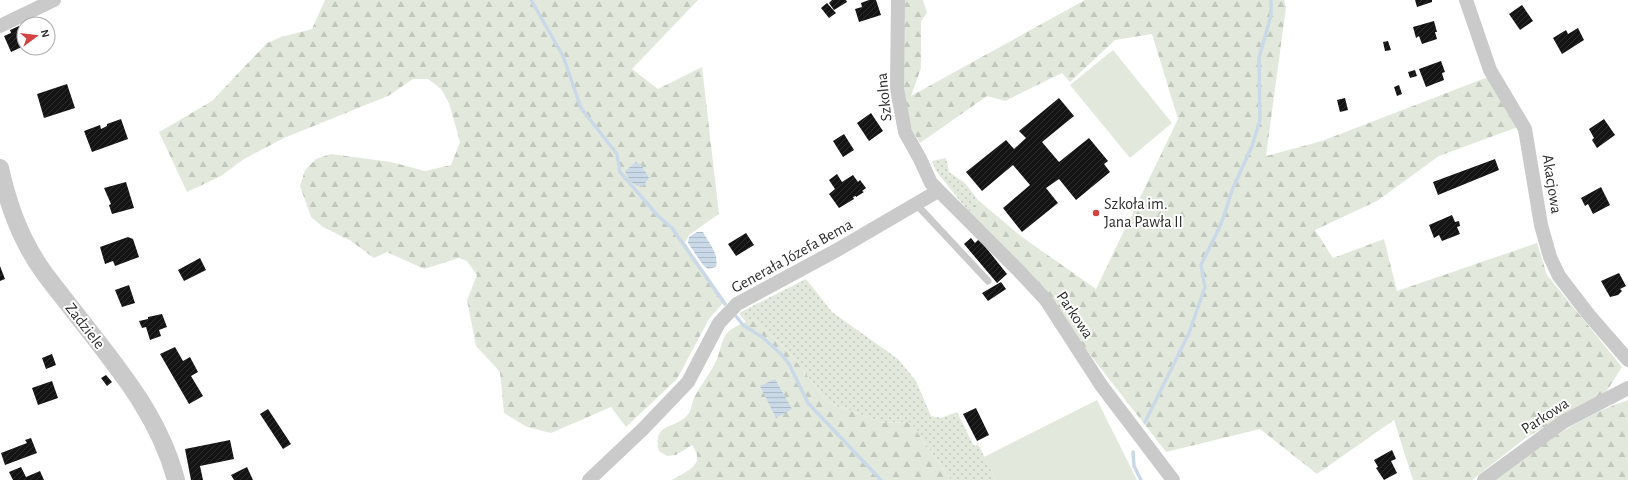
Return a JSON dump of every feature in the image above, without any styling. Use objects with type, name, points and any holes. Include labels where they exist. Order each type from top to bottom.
[{"type":"street","points":[[0,26],[54,0]]},
{"type":"street","name":"Szkolna","points":[[898,0],[897,89],[905,132],[934,187]]},
{"type":"street","name":"Akacjowa","points":[[1466,0],[1490,70],[1525,129],[1541,225],[1550,257],[1559,276],[1589,315],[1628,360]]},
{"type":"street","name":"Zadziele","points":[[1,175],[10,204],[27,246],[54,286],[129,383],[146,408],[162,438],[176,480]]},
{"type":"street","name":"Generała Józefa Bema","points":[[589,480],[643,429],[688,382],[719,323],[737,304],[837,250],[916,204],[934,187]]},
{"type":"street","name":"Parkowa","points":[[934,187],[1018,270],[1046,300],[1101,385],[1174,480]]},
{"type":"street","name":"Parkowa","points":[[1484,480],[1563,422],[1628,388]]},
{"type":"lane","points":[[916,204],[988,281]]},
{"type":"green space","points":[[325,0],[698,0],[632,69],[658,89],[702,67],[719,214],[689,235],[685,243],[725,301],[709,319],[677,379],[626,427],[611,407],[551,433],[527,427],[504,413],[500,372],[476,346],[467,300],[477,275],[467,261],[459,258],[424,269],[387,252],[374,258],[351,241],[323,227],[311,217],[300,186],[305,170],[316,159],[331,154],[391,162],[425,171],[451,165],[460,142],[449,103],[441,89],[428,79],[413,79],[388,96],[284,138],[244,159],[221,176],[187,192],[159,132],[212,101],[267,43],[281,37],[312,29]]},
{"type":"green space","points":[[903,0],[923,0],[927,13],[921,21],[921,68],[911,96],[1085,0],[1284,0],[1286,7],[1266,156],[1322,141],[1488,77],[1518,127],[1439,156],[1377,201],[1315,230],[1333,258],[1384,239],[1397,291],[1537,243],[1547,275],[1622,367],[1606,392],[1527,437],[1472,480],[1413,480],[1394,420],[1317,474],[1260,429],[1166,452],[1046,298],[969,212],[978,200],[1022,237],[1096,289],[1178,119],[1152,34],[1115,40],[1070,82],[1062,73],[1005,101],[987,96],[920,143],[908,123],[903,98]]},
{"type":"green space","points":[[1113,50],[1172,123],[1130,158],[1070,85]]},
{"type":"green space","points":[[946,158],[949,172],[965,183],[978,200],[969,212],[936,171],[932,161]]},
{"type":"green space","points":[[806,279],[832,312],[898,359],[916,381],[931,416],[941,418],[957,412],[974,446],[978,444],[996,480],[951,480],[910,422],[884,423],[827,402],[790,353],[753,319],[746,322],[739,313]]},
{"type":"green space","points":[[753,319],[790,353],[827,402],[884,423],[910,422],[951,480],[672,480],[693,467],[697,458],[696,452],[692,445],[676,455],[667,456],[659,451],[659,435],[662,430],[679,422],[689,413],[695,396],[716,361],[723,339],[727,333],[734,327]]},
{"type":"green space","points":[[1097,400],[1137,480],[996,480],[984,457]]},
{"type":"green space","points":[[1628,400],[1628,480],[1494,480],[1558,434],[1592,415]]},
{"type":"water","points":[[636,162],[642,166],[649,178],[643,186],[637,186],[630,181],[625,171]]},
{"type":"water","points":[[697,232],[703,232],[713,249],[717,262],[716,267],[708,269],[703,265],[688,243],[689,237]]},
{"type":"water","points":[[775,379],[792,409],[776,418],[760,386]]},
{"type":"building","points":[[832,0],[846,0],[847,2],[834,10],[829,3]]},
{"type":"building","points":[[869,0],[876,0],[881,15],[859,22],[855,9],[862,7],[861,3]]},
{"type":"building","points":[[1415,0],[1432,0],[1432,2],[1417,7]]},
{"type":"building","points":[[827,3],[836,13],[829,18],[821,8]]},
{"type":"building","points":[[1522,5],[1533,21],[1520,30],[1509,14]]},
{"type":"building","points":[[1434,21],[1437,39],[1422,44],[1419,36],[1416,38],[1413,27]]},
{"type":"building","points":[[16,27],[16,50],[11,52],[4,36],[11,33],[10,30]]},
{"type":"building","points":[[1578,28],[1584,40],[1562,54],[1553,38],[1566,30],[1568,34]]},
{"type":"building","points":[[1388,41],[1391,50],[1385,51],[1383,42]]},
{"type":"building","points":[[1441,61],[1445,72],[1442,73],[1444,80],[1426,87],[1419,69]]},
{"type":"building","points":[[1415,70],[1417,76],[1410,78],[1408,72]]},
{"type":"building","points":[[67,84],[75,108],[44,118],[37,94]]},
{"type":"building","points":[[1399,85],[1402,94],[1397,96],[1394,87]]},
{"type":"building","points":[[1059,98],[1074,116],[1042,142],[1059,162],[1089,138],[1108,161],[1104,164],[1110,172],[1076,200],[1059,179],[1046,188],[1058,203],[1022,232],[1003,208],[1030,185],[1013,165],[982,191],[966,172],[1006,140],[1014,149],[1026,138],[1019,131]]},
{"type":"building","points":[[1345,98],[1348,110],[1340,112],[1337,100]]},
{"type":"building","points":[[871,113],[883,131],[869,141],[857,123]]},
{"type":"building","points":[[121,119],[128,139],[92,152],[84,131],[100,125],[101,129],[107,126],[107,124]]},
{"type":"building","points":[[1604,119],[1615,135],[1597,148],[1592,140],[1594,138],[1589,129]]},
{"type":"building","points":[[844,134],[854,150],[843,157],[833,141]]},
{"type":"building","points":[[1495,159],[1499,170],[1438,195],[1433,182]]},
{"type":"building","points":[[837,174],[842,182],[853,175],[858,182],[860,180],[866,188],[862,191],[864,192],[856,197],[853,197],[854,199],[839,208],[829,194],[835,189],[829,180]]},
{"type":"building","points":[[126,182],[134,208],[112,214],[109,205],[111,204],[104,188]]},
{"type":"building","points":[[1601,187],[1610,205],[1593,214],[1588,204],[1585,206],[1581,198]]},
{"type":"building","points":[[1452,215],[1455,222],[1459,221],[1460,226],[1457,227],[1460,234],[1442,241],[1439,235],[1434,238],[1429,225]]},
{"type":"building","points":[[746,233],[754,245],[736,256],[728,244]]},
{"type":"building","points":[[128,237],[133,239],[139,257],[115,266],[113,261],[105,264],[100,247]]},
{"type":"building","points":[[971,238],[975,243],[979,239],[1007,274],[997,283],[964,244]]},
{"type":"building","points":[[200,258],[206,270],[184,281],[178,270]]},
{"type":"building","points":[[0,266],[5,279],[0,281]]},
{"type":"building","points":[[1619,273],[1626,286],[1620,289],[1622,291],[1618,295],[1610,297],[1601,281]]},
{"type":"building","points":[[1001,282],[1006,289],[988,301],[982,293]]},
{"type":"building","points":[[129,285],[135,303],[122,307],[115,290]]},
{"type":"building","points":[[162,314],[167,327],[159,330],[161,336],[150,340],[146,327],[142,328],[139,321],[148,319],[148,317]]},
{"type":"building","points":[[175,347],[183,361],[190,357],[198,372],[191,376],[203,396],[189,404],[160,354]]},
{"type":"building","points":[[52,354],[56,365],[46,369],[42,358]]},
{"type":"building","points":[[106,375],[112,382],[107,386],[101,378]]},
{"type":"building","points":[[52,381],[58,398],[38,405],[32,388]]},
{"type":"building","points":[[976,408],[989,435],[977,441],[963,414]]},
{"type":"building","points":[[268,409],[291,444],[283,449],[260,414]]},
{"type":"building","points":[[31,438],[37,453],[5,465],[1,453],[27,443],[25,440]]},
{"type":"building","points":[[230,440],[234,459],[200,466],[203,480],[191,480],[185,449]]},
{"type":"building","points":[[1392,450],[1396,459],[1391,461],[1397,473],[1384,480],[1376,468],[1378,467],[1374,460]]},
{"type":"building","points":[[21,467],[26,477],[40,471],[44,480],[13,480],[9,472]]},
{"type":"building","points":[[247,467],[253,480],[234,480],[231,475]]},
{"type":"waterway","points":[[531,0],[563,56],[581,108],[617,154],[620,172],[658,216],[672,228],[725,304]]},
{"type":"waterway","points":[[1145,422],[1189,333],[1205,287],[1201,265],[1221,224],[1233,188],[1252,146],[1260,120],[1259,58],[1271,15],[1271,0]]},
{"type":"waterway","points":[[735,315],[743,325],[762,337],[781,354],[789,364],[808,403],[881,480]]},
{"type":"waterway","points":[[1133,452],[1134,466],[1141,480]]},
{"type":"place","name":"Szkoła im. Jana Pawła II","points":[[1096,213]]}]
